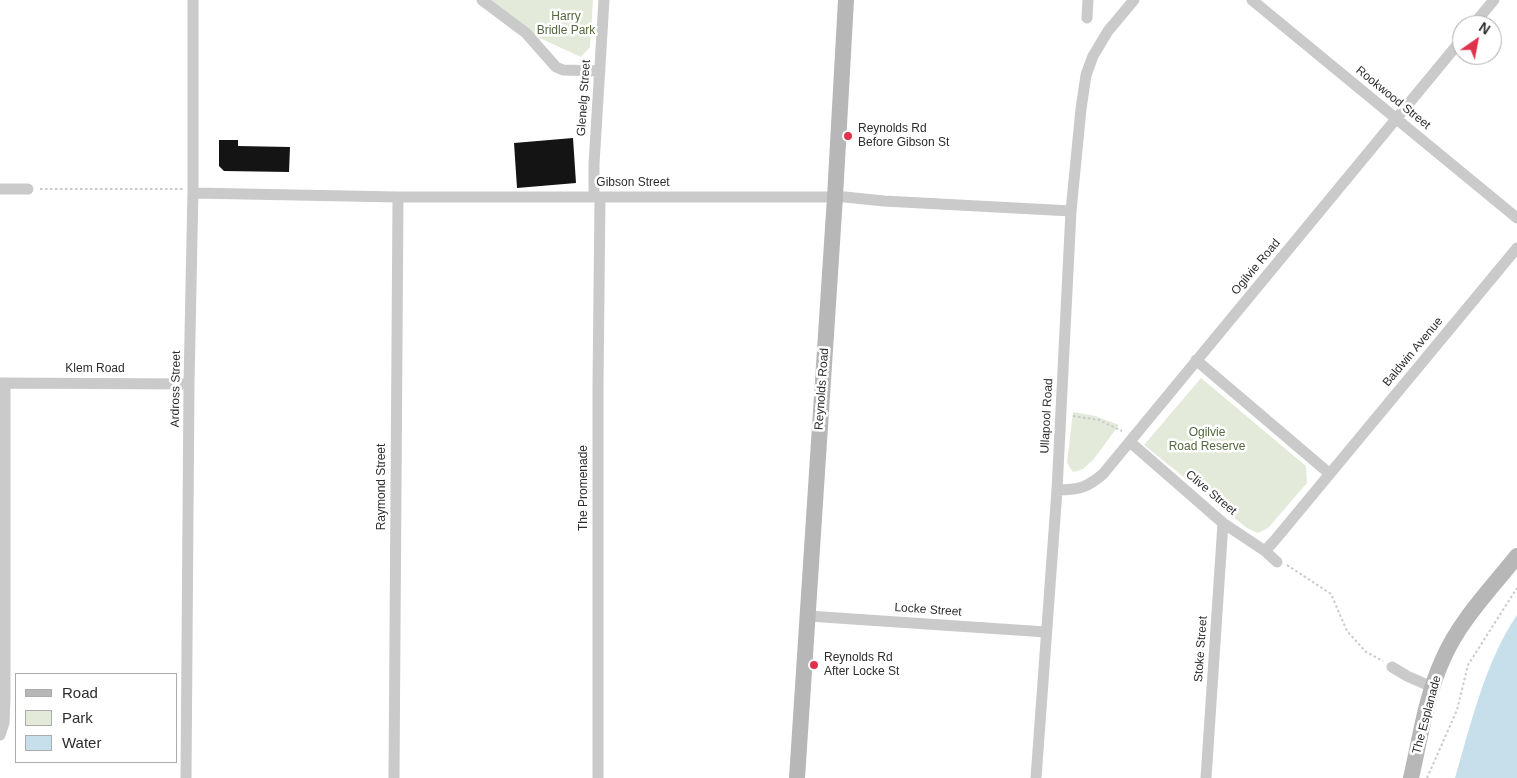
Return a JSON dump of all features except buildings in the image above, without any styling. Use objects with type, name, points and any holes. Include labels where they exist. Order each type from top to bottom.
[{"type":"street","name":"Ardross Street","points":[[186,778],[189,384],[193,191],[193,0]]},
{"type":"street","points":[[482,0],[526,33],[556,67],[563,70],[600,72]]},
{"type":"street","name":"Glenelg Street","points":[[597,197],[594,164],[604,0]]},
{"type":"street","name":"Reynolds Road","points":[[797,778],[846,0]]},
{"type":"street","points":[[1087,18],[1088,0]]},
{"type":"street","name":"Ullapool Road","points":[[1036,778],[1057,490],[1071,211],[1086,75],[1093,56],[1108,31],[1134,0]]},
{"type":"street","name":"Rookwood Street","points":[[1252,0],[1517,218]]},
{"type":"street","points":[[1481,15],[1494,0]]},
{"type":"street","name":"Ogilvie Road","points":[[1057,490],[1080,489],[1103,474],[1452,51]]},
{"type":"street","points":[[0,189],[28,190]]},
{"type":"street","name":"Gibson Street","points":[[193,191],[398,197],[835,197],[1071,211]]},
{"type":"street","name":"Raymond Street","points":[[394,778],[398,197]]},
{"type":"street","name":"The Promenade","points":[[597,197],[598,778]]},
{"type":"street","name":"Baldwin Avenue","points":[[1265,551],[1517,248]]},
{"type":"street","points":[[1196,360],[1330,474]]},
{"type":"street","points":[[0,735],[4,723],[5,700],[2,383]]},
{"type":"street","name":"Klem Road","points":[[2,383],[189,384]]},
{"type":"street","name":"Clive Street","points":[[1130,442],[1223,523],[1265,551],[1277,562]]},
{"type":"street","name":"Stoke Street","points":[[1206,778],[1223,523]]},
{"type":"street","name":"The Esplanade","points":[[1411,778],[1432,687],[1443,658],[1461,626],[1517,556]]},
{"type":"street","name":"Locke Street","points":[[808,616],[1046,632]]},
{"type":"street","points":[[1392,667],[1432,687]]},
{"type":"path","points":[[28,190],[193,191]]},
{"type":"path","points":[[1061,414],[1099,420],[1122,431]]},
{"type":"path","points":[[1277,562],[1280,560],[1331,594],[1347,632],[1355,642],[1366,652],[1392,667]]},
{"type":"path","points":[[1426,778],[1457,710],[1468,666],[1517,588]]},
{"type":"green space","name":"Harry Bridle Park","points":[[491,0],[593,0],[590,47],[581,57],[533,35]]},
{"type":"green space","name":"Ogilvie Road Reserve","points":[[1201,378],[1306,466],[1307,483],[1268,528],[1258,533],[1247,528],[1144,445]]},
{"type":"green space","points":[[1073,412],[1095,416],[1119,425],[1093,460],[1083,469],[1073,472],[1067,463]]},
{"type":"water","points":[[1517,615],[1517,778],[1455,778],[1480,694],[1496,653]]},
{"type":"place","name":"Reynolds Rd Before Gibson St","points":[[848,136]]},
{"type":"place","name":"Reynolds Rd After Locke St","points":[[814,665]]}]
